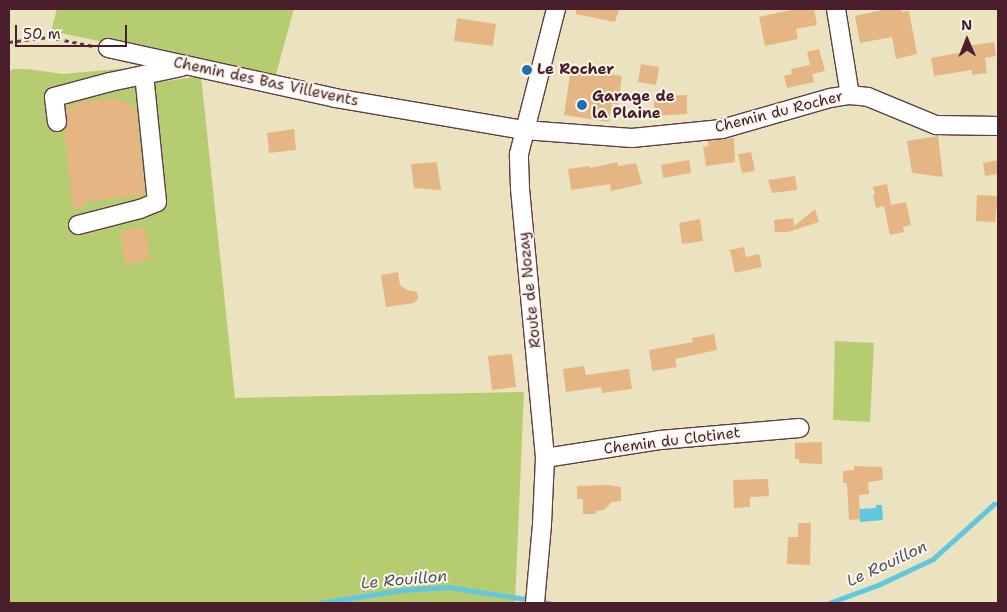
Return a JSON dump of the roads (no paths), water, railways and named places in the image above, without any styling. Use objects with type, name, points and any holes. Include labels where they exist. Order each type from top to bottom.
[{"type":"street","name":"Route de Nozay","points":[[535,603],[545,458],[520,188],[519,154],[556,9]]},
{"type":"street","points":[[836,9],[850,94]]},
{"type":"street","name":"Chemin des Bas Villevents","points":[[108,48],[336,98],[524,130]]},
{"type":"street","points":[[57,122],[54,97],[189,66]]},
{"type":"street","points":[[78,225],[140,209],[157,202],[144,75]]},
{"type":"street","name":"Chemin du Rocher","points":[[524,130],[632,138],[722,129],[850,94],[868,97],[936,125],[998,126]]},
{"type":"street","name":"Chemin du Clotinet","points":[[545,458],[660,440],[799,428]]},
{"type":"water","points":[[876,505],[882,505],[883,520],[860,522],[859,509],[876,508]]},
{"type":"waterway","name":"Le Rouillon","points":[[829,603],[878,585],[933,559],[994,504],[998,504]]},
{"type":"waterway","name":"Le Rouillon","points":[[320,603],[402,590],[448,587],[532,600]]},
{"type":"waterway","name":"Le Rouillon","points":[[539,602],[549,603]]},
{"type":"place","name":"Le Rocher","points":[[527,70]]},
{"type":"place","name":"Garage de la Plaine","points":[[582,105]]}]
